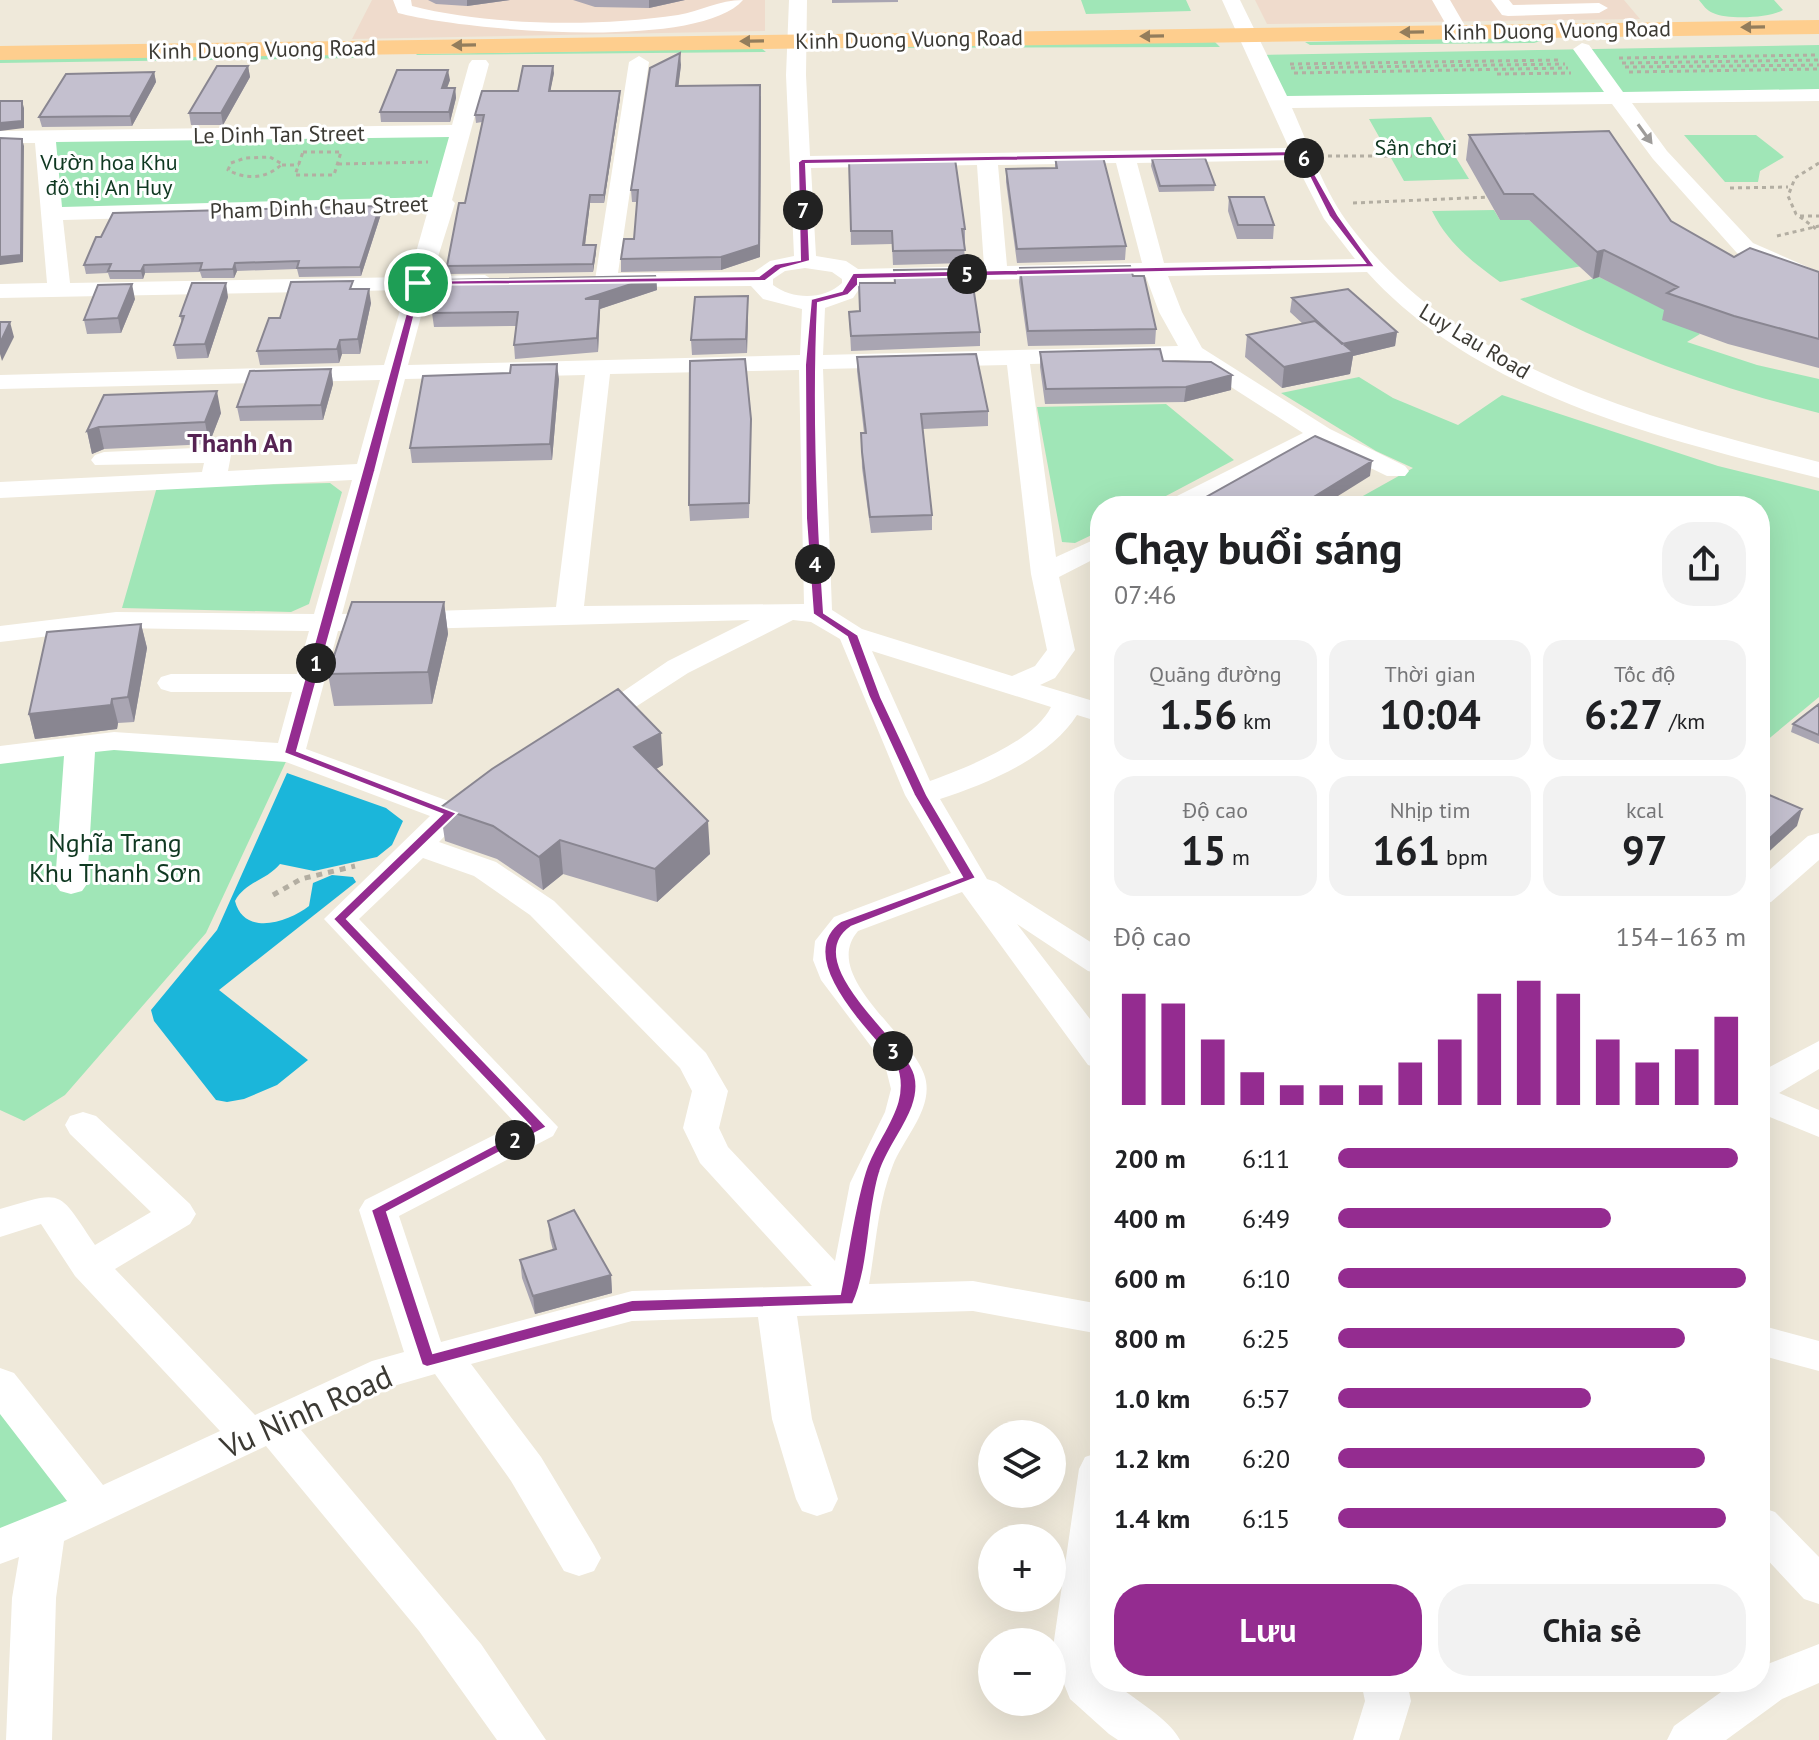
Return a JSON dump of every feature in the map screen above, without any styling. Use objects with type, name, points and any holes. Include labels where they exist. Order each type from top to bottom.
[{"type":"main road","points":[[1808,0],[1819,11]]},
{"type":"main road","points":[[1670,9],[1703,56]]},
{"type":"main road","name":"Kinh Duong Vuong Road","points":[[0,53],[393,56],[479,64],[639,62],[798,50],[1252,45],[1459,31],[1703,56],[1819,27]]},
{"type":"main road","name":"Kinh Duong Vuong Road","points":[[0,71],[393,56],[524,34],[798,50]]},
{"type":"main road","name":"Kinh Duong Vuong Road","points":[[1252,45],[1576,60],[1703,56],[1815,59]]},
{"type":"street","points":[[402,0],[404,9],[423,17],[524,34],[676,22],[711,16],[728,9],[734,0]]},
{"type":"street","points":[[798,0],[805,261]]},
{"type":"street","name":"Luy Lau Road","points":[[1231,0],[1280,102],[1312,155],[1334,216],[1372,265],[1417,309],[1545,383],[1683,433],[1819,470]]},
{"type":"street","points":[[1441,0],[1459,31]]},
{"type":"street","points":[[1500,0],[1508,11],[1599,8]]},
{"type":"street","points":[[467,22],[507,12],[553,8],[581,12],[622,24]]},
{"type":"street","points":[[1576,60],[1617,97],[1660,155],[1745,248],[1768,261],[1819,280]]},
{"type":"street","points":[[606,280],[639,62]]},
{"type":"street","points":[[290,753],[370,471],[418,283],[444,203],[479,64]]},
{"type":"street","points":[[1280,102],[1617,97],[1816,86]]},
{"type":"street","name":"Le Dinh Tan Street","points":[[0,137],[462,131]]},
{"type":"street","points":[[45,137],[59,289]]},
{"type":"street","points":[[802,162],[1312,155]]},
{"type":"street","points":[[1125,158],[1155,270],[1183,339],[1194,353],[1321,434],[1396,471]]},
{"type":"street","points":[[987,161],[996,273]]},
{"type":"street","name":"Pham Dinh Chau Street","points":[[51,214],[444,203]]},
{"type":"street","points":[[577,281],[762,279],[778,266],[805,261],[834,265],[853,276],[1372,265]]},
{"type":"street","points":[[762,279],[762,287],[773,295],[814,301],[845,293],[853,285],[853,276]]},
{"type":"street","points":[[0,291],[503,282]]},
{"type":"street","points":[[814,301],[810,365],[812,518],[818,614]]},
{"type":"street","points":[[0,382],[1018,360],[1194,353]]},
{"type":"street","points":[[1010,687],[1045,672],[1061,650],[1045,574],[1018,360]]},
{"type":"street","points":[[569,615],[598,370]]},
{"type":"street","points":[[1198,496],[1321,434]]},
{"type":"street","points":[[104,460],[218,455],[214,478]]},
{"type":"street","points":[[0,490],[370,471]]},
{"type":"street","points":[[1045,574],[1090,550]]},
{"type":"street","points":[[571,735],[678,667],[788,611]]},
{"type":"street","points":[[0,634],[116,620],[327,623],[788,611],[818,614],[852,635],[1090,710]]},
{"type":"street","points":[[852,635],[875,697],[920,795],[969,878],[1090,1043]]},
{"type":"street","points":[[171,683],[310,683]]},
{"type":"street","points":[[920,795],[958,783],[1016,752],[1064,717],[1068,703]]},
{"type":"street","points":[[0,755],[114,741],[290,753],[451,813]]},
{"type":"street","points":[[71,884],[80,745]]},
{"type":"street","points":[[478,795],[451,813],[340,919],[540,1127],[378,1210],[436,1359],[526,1469],[579,1558]]},
{"type":"street","points":[[1770,886],[1819,843]]},
{"type":"street","points":[[412,850],[485,869],[542,908],[694,1061],[710,1091],[701,1128],[713,1154],[847,1299]]},
{"type":"street","points":[[969,878],[1090,957]]},
{"type":"street","points":[[847,1299],[873,1170],[904,1108],[909,1078],[902,1062],[844,992],[835,975],[832,944],[836,931],[846,924],[969,878]]},
{"type":"street","points":[[1770,1082],[1819,1053]]},
{"type":"street","points":[[1770,1103],[1819,1124]]},
{"type":"street","points":[[83,1125],[177,1214],[89,1266]]},
{"type":"street","points":[[0,1223],[50,1208],[89,1266],[337,1506],[456,1643],[523,1740]]},
{"type":"street","name":"Vu Ninh Road","points":[[0,1546],[44,1531],[386,1372],[632,1306],[973,1296],[1090,1317]]},
{"type":"street","points":[[775,1302],[792,1419],[817,1499]]},
{"type":"street","points":[[1770,1343],[1819,1356]]},
{"type":"street","points":[[0,1384],[96,1507]]},
{"type":"street","points":[[29,1740],[34,1598],[44,1531]]},
{"type":"street","points":[[1770,1534],[1814,1577]]},
{"type":"street","points":[[1090,1536],[1073,1651],[1090,1689]]},
{"type":"street","points":[[1770,1683],[1819,1663]]},
{"type":"street","points":[[1094,1692],[1125,1720],[1157,1740]]},
{"type":"street","points":[[1376,1740],[1388,1701],[1386,1692]]},
{"type":"street","points":[[1690,1740],[1756,1692]]},
{"type":"path","points":[[1789,50],[1816,86]]},
{"type":"path","points":[[1734,51],[1754,78]]},
{"type":"path","points":[[1744,51],[1766,78]]},
{"type":"path","points":[[1755,51],[1777,78]]},
{"type":"path","points":[[1766,51],[1790,78]]},
{"type":"path","points":[[1778,51],[1802,78]]},
{"type":"path","points":[[1638,53],[1657,80]]},
{"type":"path","points":[[1650,53],[1670,80]]},
{"type":"path","points":[[1662,53],[1682,79]]},
{"type":"path","points":[[1674,53],[1694,79]]},
{"type":"path","points":[[1495,55],[1513,83]]},
{"type":"path","points":[[1506,55],[1523,83]]},
{"type":"path","points":[[1517,55],[1536,83]]},
{"type":"path","points":[[1529,55],[1548,83]]},
{"type":"path","points":[[1541,55],[1559,83]]},
{"type":"path","points":[[1553,55],[1572,82]]},
{"type":"path","points":[[1624,65],[1666,57],[1794,55],[1815,59]]},
{"type":"path","points":[[1412,56],[1425,79]]},
{"type":"path","points":[[1424,56],[1438,79]]},
{"type":"path","points":[[1435,56],[1449,79]]},
{"type":"path","points":[[1447,56],[1460,79]]},
{"type":"path","points":[[1459,56],[1472,79]]},
{"type":"path","points":[[1471,56],[1485,78]]},
{"type":"path","points":[[1483,56],[1501,84]]},
{"type":"path","points":[[1703,56],[1729,61],[1815,59]]},
{"type":"path","points":[[1703,56],[1732,66],[1802,65],[1815,59]]},
{"type":"path","points":[[1703,56],[1724,70],[1730,79]]},
{"type":"path","points":[[1703,56],[1718,79]]},
{"type":"path","points":[[1703,56],[1700,71],[1706,79]]},
{"type":"path","points":[[1619,58],[1683,64],[1703,56],[1725,56]]},
{"type":"path","points":[[1725,56],[1742,78]]},
{"type":"path","points":[[1331,57],[1342,81]]},
{"type":"path","points":[[1342,57],[1355,80]]},
{"type":"path","points":[[1354,57],[1366,80]]},
{"type":"path","points":[[1366,57],[1378,80]]},
{"type":"path","points":[[1379,57],[1392,80]]},
{"type":"path","points":[[1389,57],[1403,80]]},
{"type":"path","points":[[1400,57],[1414,80]]},
{"type":"path","points":[[1305,58],[1317,81]]},
{"type":"path","points":[[1319,58],[1330,81]]},
{"type":"path","points":[[1629,72],[1806,69],[1815,59]]},
{"type":"path","points":[[1290,66],[1523,65],[1576,60]]},
{"type":"path","points":[[1294,73],[1324,67],[1559,64],[1576,60]]},
{"type":"path","points":[[303,152],[341,152],[334,175],[295,175],[299,165],[303,152]]},
{"type":"path","points":[[1312,155],[1419,156]]},
{"type":"path","points":[[282,165],[277,159],[253,156],[237,160],[228,170],[252,177],[276,171],[282,165],[299,165]]},
{"type":"path","points":[[337,164],[437,162]]},
{"type":"path","points":[[1817,228],[1799,216],[1789,204],[1788,187],[1803,169],[1819,163]]},
{"type":"path","points":[[1730,188],[1788,187]]},
{"type":"path","points":[[1350,203],[1491,197]]},
{"type":"path","points":[[1799,216],[1819,216]]},
{"type":"path","points":[[1769,238],[1817,228]]},
{"type":"path","points":[[273,895],[301,879],[412,850]]},
{"type":"shaded area","points":[[372,0],[765,0],[765,31],[352,39]]},
{"type":"shaded area","points":[[1255,0],[1624,0],[1640,19],[1267,24]]},
{"type":"green space","points":[[1081,0],[1186,0],[1191,11],[1086,14]]},
{"type":"green space","points":[[1699,0],[1774,0],[1783,10],[1759,16],[1728,17],[1711,12]]},
{"type":"green space","points":[[1547,39],[1534,43],[1310,45],[1305,42]]},
{"type":"green space","points":[[1215,42],[1220,47],[823,48],[826,47]]},
{"type":"green space","points":[[1819,45],[1819,95],[1280,102],[1257,55]]},
{"type":"green space","points":[[761,48],[766,52],[416,55],[417,54]]},
{"type":"green space","points":[[361,54],[353,58],[0,63],[0,59]]},
{"type":"green space","name":"Sân chơi","points":[[1431,117],[1469,179],[1404,181],[1369,119]]},
{"type":"green space","name":"Vườn hoa Khu đô thị An Huy","points":[[462,131],[444,203],[51,214],[45,137]]},
{"type":"green space","points":[[1684,135],[1756,135],[1784,157],[1760,171],[1758,182],[1725,182]]},
{"type":"green space","points":[[1494,210],[1500,220],[1529,220],[1582,266],[1500,282],[1461,251],[1432,211]]},
{"type":"green space","points":[[1599,277],[1674,314],[1700,334],[1687,342],[1757,365],[1819,379],[1819,413],[1741,392],[1666,366],[1592,335],[1520,299]]},
{"type":"green space","points":[[1359,377],[1393,398],[1458,425],[1502,395],[1718,466],[1819,491],[1819,697],[1770,738],[1770,496],[1363,496],[1413,468],[1376,451],[1281,393]]},
{"type":"green space","points":[[1166,404],[1234,460],[1166,496],[1090,496],[1090,536],[1075,543],[1062,542],[1037,407]]},
{"type":"green space","points":[[330,483],[342,492],[309,604],[291,612],[122,608],[157,487]]},
{"type":"green space","name":"Nghĩa Trang Khu Thanh Sơn","points":[[114,741],[290,753],[206,933],[65,1095],[24,1121],[0,1110],[0,759]]},
{"type":"green space","points":[[0,1405],[73,1507],[0,1534]]},
{"type":"water","points":[[287,773],[386,808],[403,821],[392,845],[377,857],[314,871],[280,864],[239,895],[235,901],[240,912],[257,923],[268,923],[290,917],[309,906],[313,883],[332,875],[353,877],[356,882],[219,990],[308,1060],[277,1085],[244,1099],[216,1100],[154,1021],[151,1010],[217,930]]},
{"type":"building","points":[[680,53],[676,86],[760,85],[759,245],[721,257],[621,259],[624,239],[634,239],[638,190],[631,190],[650,68]]},
{"type":"building","points":[[217,66],[248,66],[221,113],[189,113]]},
{"type":"building","points":[[523,66],[553,66],[549,91],[620,91],[604,195],[590,195],[583,245],[596,245],[593,264],[447,266],[459,203],[465,203],[484,115],[475,115],[482,91],[518,91]]},
{"type":"building","points":[[397,70],[448,70],[442,88],[455,88],[449,112],[380,112]]},
{"type":"building","points":[[154,72],[130,116],[39,117],[66,74]]},
{"type":"building","points":[[0,101],[22,101],[22,121],[0,123]]},
{"type":"building","points":[[1609,131],[1671,221],[1734,257],[1750,248],[1819,272],[1819,339],[1734,316],[1667,293],[1678,287],[1604,250],[1597,252],[1533,194],[1504,194],[1469,135]]},
{"type":"building","points":[[0,138],[22,139],[21,255],[0,257]]},
{"type":"building","points":[[1055,157],[1103,157],[1126,246],[1017,249],[1006,169],[1057,168]]},
{"type":"building","points":[[1205,158],[1215,185],[1160,186],[1152,159]]},
{"type":"building","points":[[955,159],[965,250],[893,251],[892,231],[851,231],[849,160]]},
{"type":"building","points":[[1229,197],[1264,197],[1274,225],[1238,225]]},
{"type":"building","points":[[380,206],[360,267],[297,268],[299,261],[235,263],[233,269],[200,270],[202,263],[144,265],[141,271],[108,271],[111,264],[84,265],[96,237],[101,237],[113,213]]},
{"type":"building","points":[[1130,266],[1133,276],[1144,276],[1156,329],[1028,331],[1020,268]]},
{"type":"building","points":[[967,269],[968,279],[972,279],[980,332],[851,336],[849,312],[860,311],[859,283],[895,283],[894,270]]},
{"type":"building","points":[[656,276],[585,299],[600,299],[597,338],[514,345],[518,312],[432,313],[441,280]]},
{"type":"building","points":[[353,281],[350,289],[369,289],[358,339],[340,340],[337,349],[257,351],[269,318],[280,318],[291,282]]},
{"type":"building","points":[[192,283],[226,283],[205,344],[174,345],[184,316],[180,316]]},
{"type":"building","points":[[132,284],[118,318],[84,320],[98,285]]},
{"type":"building","points":[[1348,289],[1397,332],[1342,344],[1292,298]]},
{"type":"building","points":[[748,296],[746,339],[691,340],[695,297]]},
{"type":"building","points":[[1315,321],[1353,352],[1284,367],[1247,335]]},
{"type":"building","points":[[0,322],[10,322],[0,343]]},
{"type":"building","points":[[1160,349],[1163,361],[1211,362],[1232,375],[1186,387],[1046,389],[1040,352]]},
{"type":"building","points":[[976,354],[988,411],[921,414],[932,515],[870,517],[861,433],[866,433],[857,357]]},
{"type":"building","points":[[745,359],[751,419],[749,503],[689,505],[690,361]]},
{"type":"building","points":[[557,364],[550,444],[410,448],[423,376],[510,373],[511,365]]},
{"type":"building","points":[[331,369],[321,405],[237,407],[250,371]]},
{"type":"building","points":[[217,391],[205,422],[99,427],[87,431],[104,395]]},
{"type":"building","points":[[1315,436],[1372,461],[1315,496],[1208,496]]},
{"type":"building","points":[[352,602],[444,602],[428,672],[328,674]]},
{"type":"building","points":[[141,624],[128,697],[112,699],[111,705],[29,714],[47,632]]},
{"type":"building","points":[[618,689],[661,733],[634,747],[708,821],[655,869],[560,840],[539,857],[493,826],[440,808],[492,769]]},
{"type":"building","points":[[1819,704],[1819,735],[1793,724]]},
{"type":"building","points":[[1770,795],[1802,809],[1770,838]]},
{"type":"building","points":[[574,1210],[611,1275],[533,1296],[520,1260],[556,1249],[548,1221]]},
{"type":"district","name":"Thanh An","points":[[240,442]]},
{"type":"route","points":[[1302,154],[1344,232],[1372,265],[853,276],[853,285],[845,293],[814,301],[810,365],[812,518],[818,614],[852,635],[875,697],[920,795],[969,878],[888,911],[860,917],[836,931],[832,944],[835,975],[844,992],[902,1062],[909,1078],[904,1108],[873,1170],[847,1299],[632,1306],[427,1361],[378,1210],[540,1127],[340,919],[451,813],[290,753],[370,471],[418,283],[762,279],[768,271],[778,266],[805,261],[802,162],[1302,154]]}]
